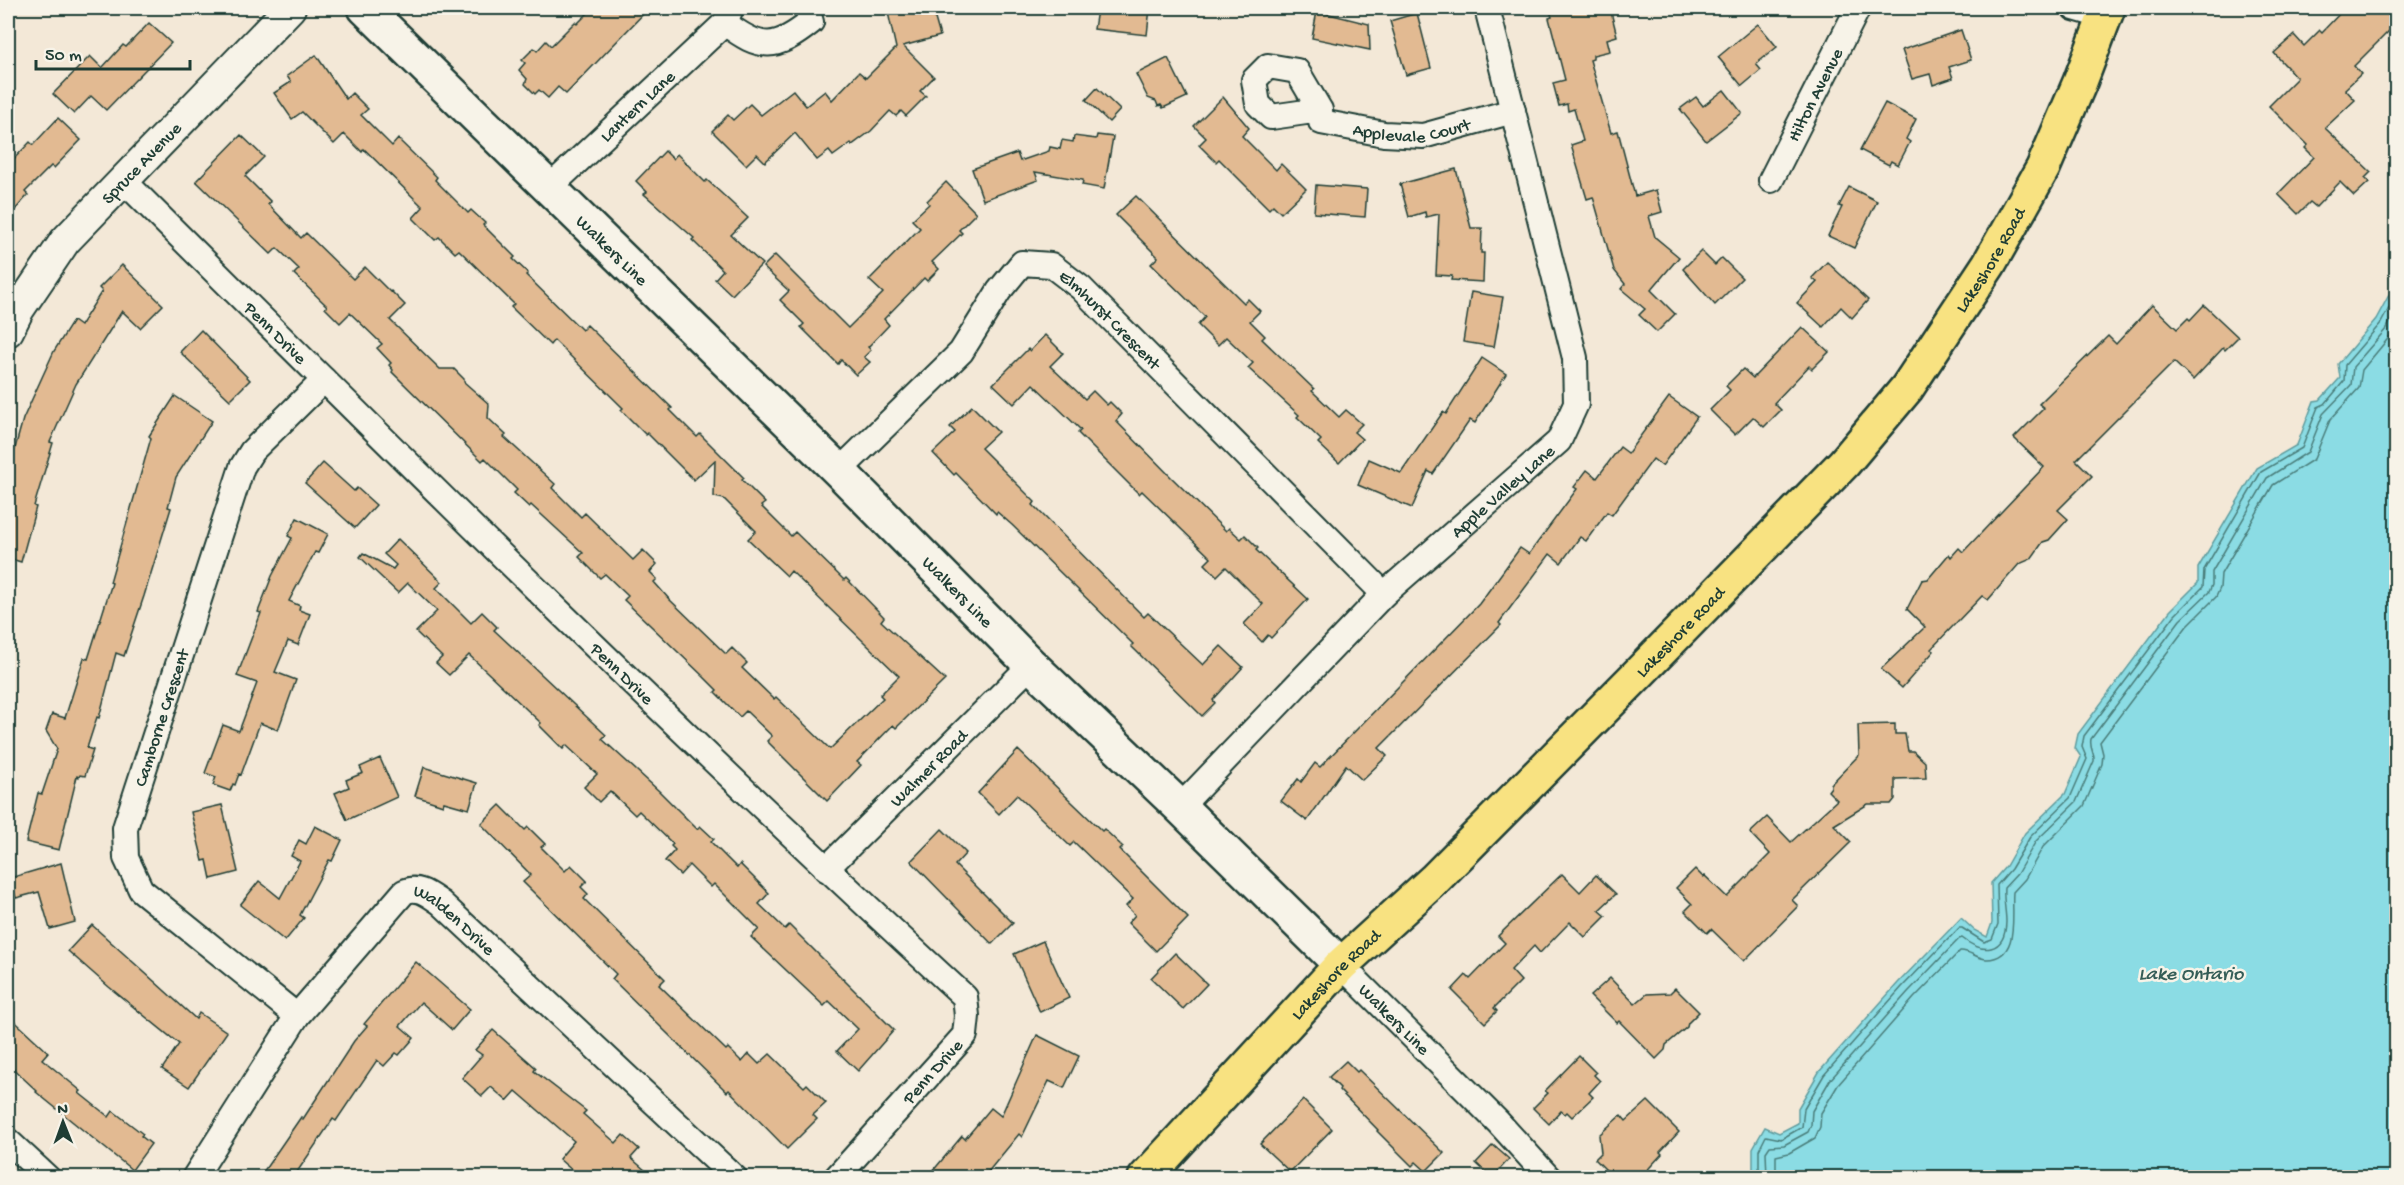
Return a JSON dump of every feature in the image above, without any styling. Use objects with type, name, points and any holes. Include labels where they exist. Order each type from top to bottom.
[{"type":"main road","name":"Walkers Line","points":[[365,8],[839,471],[1031,665],[1341,965]]},
{"type":"main road","name":"Lakeshore Road","points":[[1145,1178],[1341,965],[1434,880],[1622,690],[1844,463],[1907,388],[1989,264],[2043,168],[2106,12]]},
{"type":"street","name":"Spruce Avenue","points":[[8,331],[19,309],[65,241],[291,8]]},
{"type":"street","name":"Lantern Lane","points":[[548,189],[728,16],[747,40],[773,44],[792,38],[811,22],[807,8]]},
{"type":"street","name":"Apple Valley Lane","points":[[1180,807],[1384,594],[1559,441],[1576,404],[1575,358],[1487,8]]},
{"type":"street","name":"Hilton Avenue","points":[[1771,180],[1858,8]]},
{"type":"street","points":[[2074,8],[2106,12]]},
{"type":"street","name":"Applevale Court","points":[[1320,110],[1321,122],[1384,134],[1423,136],[1513,111]]},
{"type":"street","name":"Penn Drive","points":[[123,180],[324,380],[826,869],[965,997],[967,1016],[965,1035],[836,1178]]},
{"type":"street","name":"Elmhurst Crescent","points":[[839,471],[962,352],[999,291],[1022,263],[1051,265],[1081,288],[1384,594]]},
{"type":"street","name":"Camborne Crescent","points":[[297,1016],[141,890],[126,858],[125,828],[242,467],[252,451],[324,380]]},
{"type":"street","name":"Walmer Road","points":[[826,869],[1031,665]]},
{"type":"street","name":"Walden Drive","points":[[194,1178],[297,1016],[404,892],[412,888],[422,891],[441,903],[735,1178]]},
{"type":"street","name":"Walkers Line","points":[[1341,965],[1497,1122],[1549,1178]]},
{"type":"street","points":[[8,1140],[48,1178]]},
{"type":"water","name":"Lake Ontario","points":[[2396,282],[2396,1177],[1753,1177],[1753,1148],[1765,1127],[1779,1133],[1798,1123],[1798,1108],[1819,1072],[1898,983],[1961,918],[1974,930],[1987,937],[1992,923],[1991,883],[2006,866],[2025,833],[2065,794],[2081,757],[2075,748],[2078,734],[2170,611],[2198,583],[2198,568],[2257,468],[2297,445],[2314,401],[2320,400],[2340,378],[2338,364],[2376,319]]},
{"type":"building","points":[[593,8],[649,8],[566,94],[558,87],[548,98],[539,90],[535,94],[525,84],[527,79],[519,70],[525,63],[522,60],[534,48],[537,51],[546,41],[551,46]]},
{"type":"building","points":[[887,8],[932,8],[940,36],[903,46],[934,77],[920,91],[926,96],[906,116],[901,111],[896,116],[890,111],[871,131],[852,145],[851,143],[833,156],[829,151],[817,160],[795,133],[765,162],[757,154],[746,165],[712,131],[728,115],[733,120],[750,104],[761,115],[793,90],[806,106],[825,91],[832,100],[859,72],[866,78],[896,48]]},
{"type":"building","points":[[1113,8],[1150,8],[1147,35],[1094,29],[1097,10],[1109,12]]},
{"type":"building","points":[[1549,8],[1610,8],[1617,36],[1607,39],[1610,51],[1593,55],[1593,59],[1590,60],[1611,133],[1618,131],[1635,196],[1656,190],[1662,212],[1649,216],[1655,237],[1679,257],[1651,290],[1675,314],[1657,332],[1639,315],[1645,309],[1621,289],[1625,284],[1614,270],[1593,197],[1587,199],[1571,145],[1583,141],[1574,109],[1568,111],[1567,104],[1559,106],[1553,83],[1565,80],[1549,18],[1552,17]]},
{"type":"building","points":[[2345,8],[2397,8],[2397,23],[2354,66],[2361,74],[2345,89],[2355,100],[2325,128],[2371,172],[2365,178],[2369,182],[2354,196],[2340,182],[2316,207],[2310,202],[2298,214],[2278,194],[2314,157],[2305,148],[2308,145],[2269,106],[2297,78],[2274,53],[2294,35],[2304,46],[2320,30],[2322,32]]},
{"type":"building","points":[[1317,11],[1369,24],[1370,50],[1312,38]]},
{"type":"building","points":[[1417,13],[1431,68],[1406,75],[1390,21]]},
{"type":"building","points":[[149,23],[171,43],[106,110],[91,96],[74,114],[53,94],[90,56],[102,68],[123,45],[126,47]]},
{"type":"building","points":[[1758,24],[1777,47],[1756,64],[1761,70],[1742,86],[1718,57]]},
{"type":"building","points":[[1961,30],[1971,60],[1949,67],[1953,78],[1933,85],[1930,74],[1912,79],[1902,50]]},
{"type":"building","points":[[316,55],[346,99],[352,93],[368,109],[361,115],[392,146],[398,139],[437,177],[435,180],[468,213],[471,210],[485,223],[483,225],[528,273],[526,275],[582,330],[587,325],[672,408],[670,410],[697,437],[700,434],[744,478],[742,480],[765,503],[761,506],[791,536],[795,532],[844,580],[846,578],[884,617],[881,621],[945,680],[896,728],[893,725],[857,762],[861,765],[827,801],[767,741],[772,736],[746,711],[740,717],[715,692],[717,690],[624,600],[628,596],[605,574],[600,578],[579,557],[583,553],[531,505],[529,507],[514,493],[517,490],[485,458],[482,461],[392,372],[389,365],[391,363],[377,348],[382,344],[350,313],[340,323],[325,308],[327,306],[294,274],[299,269],[277,248],[271,254],[196,181],[241,135],[264,157],[245,176],[271,202],[268,204],[301,238],[306,233],[353,279],[365,267],[391,291],[405,305],[390,320],[440,369],[454,369],[464,379],[464,382],[489,404],[488,418],[506,435],[504,437],[555,484],[552,488],[581,517],[585,513],[633,560],[643,550],[657,564],[650,572],[657,579],[654,582],[669,599],[726,654],[732,648],[747,663],[742,668],[830,749],[883,698],[880,695],[899,676],[791,571],[787,576],[748,539],[756,531],[724,499],[714,497],[715,460],[694,480],[621,410],[623,408],[554,340],[550,345],[511,307],[514,304],[459,250],[455,253],[439,237],[435,240],[413,218],[423,207],[364,149],[362,152],[344,134],[334,144],[302,112],[292,119],[274,93],[291,82],[287,76]]},
{"type":"building","points":[[1168,58],[1187,97],[1163,108],[1161,105],[1158,106],[1156,101],[1148,98],[1136,74]]},
{"type":"building","points":[[1097,88],[1120,110],[1109,122],[1086,100]]},
{"type":"building","points":[[1724,90],[1742,113],[1706,141],[1680,109],[1696,97],[1703,106]]},
{"type":"building","points":[[1223,97],[1249,128],[1242,136],[1276,170],[1281,164],[1306,189],[1281,213],[1273,205],[1269,209],[1219,159],[1216,162],[1199,145],[1206,138],[1194,126]]},
{"type":"building","points":[[1885,103],[1916,119],[1906,139],[1910,142],[1898,165],[1891,161],[1889,165],[1860,150]]},
{"type":"building","points":[[58,118],[81,140],[54,168],[51,166],[25,192],[28,195],[8,218],[8,165],[30,142],[33,145]]},
{"type":"building","points":[[1097,135],[1113,137],[1104,189],[1082,185],[1083,180],[1035,172],[1038,180],[983,200],[972,169],[1017,153],[1020,161],[1049,151],[1050,147],[1060,149],[1062,140],[1073,142],[1074,136],[1096,139]]},
{"type":"building","points":[[665,151],[673,159],[677,154],[705,182],[707,180],[748,218],[731,235],[762,264],[732,295],[715,279],[723,270],[692,240],[694,238],[644,194],[647,192],[636,181]]},
{"type":"building","points":[[1456,169],[1471,228],[1482,228],[1483,282],[1451,280],[1452,276],[1436,275],[1439,214],[1426,217],[1425,212],[1409,217],[1400,184]]},
{"type":"building","points":[[946,182],[976,213],[959,230],[962,233],[932,262],[939,269],[927,281],[924,278],[884,319],[889,325],[868,347],[871,350],[864,357],[870,362],[856,375],[841,360],[838,364],[801,327],[804,324],[780,300],[789,291],[763,267],[775,255],[848,328],[883,293],[869,280],[920,228],[912,220],[929,204],[927,201]]},
{"type":"building","points":[[1316,185],[1367,189],[1365,217],[1314,213]]},
{"type":"building","points":[[1849,187],[1877,201],[1854,248],[1828,236]]},
{"type":"building","points":[[1136,196],[1244,303],[1248,299],[1260,311],[1250,321],[1265,336],[1262,339],[1314,389],[1312,391],[1339,417],[1346,410],[1362,424],[1354,432],[1362,439],[1339,463],[1318,443],[1321,440],[1297,417],[1299,415],[1248,368],[1253,363],[1226,337],[1218,345],[1198,325],[1205,317],[1151,264],[1158,257],[1116,215]]},
{"type":"building","points":[[1701,251],[1715,265],[1722,258],[1742,278],[1715,305],[1683,269]]},
{"type":"building","points":[[1827,262],[1868,300],[1852,318],[1841,307],[1823,327],[1797,303],[1817,282],[1812,278]]},
{"type":"building","points":[[122,265],[163,305],[140,328],[122,311],[76,384],[50,442],[53,443],[34,506],[36,507],[21,562],[8,558],[8,474],[23,419],[54,351],[73,321],[80,326],[102,291],[99,288]]},
{"type":"building","points":[[1471,292],[1503,297],[1494,347],[1463,342]]},
{"type":"building","points":[[2152,305],[2177,329],[2188,318],[2190,320],[2204,305],[2238,337],[2225,350],[2223,348],[2193,380],[2174,362],[2076,460],[2092,476],[2058,510],[2068,519],[2049,540],[2043,542],[2031,559],[2019,564],[1988,600],[1982,596],[1931,649],[1934,651],[1902,688],[1881,669],[1925,627],[1907,609],[1922,580],[1928,579],[1949,554],[1951,557],[1959,548],[1963,552],[2044,467],[2014,438],[2044,408],[2039,404],[2108,336],[2116,344]]},
{"type":"building","points":[[1802,327],[1829,352],[1812,369],[1809,366],[1774,403],[1781,410],[1764,427],[1753,417],[1735,435],[1710,410],[1730,390],[1726,386],[1743,369],[1753,378]]},
{"type":"building","points":[[201,330],[250,380],[230,400],[180,352]]},
{"type":"building","points":[[1045,335],[1063,353],[1050,366],[1085,399],[1093,391],[1107,405],[1110,402],[1122,414],[1116,421],[1171,477],[1226,531],[1229,528],[1241,539],[1245,535],[1258,548],[1256,550],[1308,599],[1271,638],[1268,635],[1262,642],[1244,624],[1263,604],[1226,567],[1217,576],[1205,564],[1211,558],[1142,491],[1139,494],[1078,433],[1081,430],[1033,384],[1014,404],[993,384]]},
{"type":"building","points":[[1482,358],[1506,374],[1475,423],[1470,420],[1433,474],[1428,471],[1412,508],[1358,485],[1369,459],[1401,473],[1443,412],[1446,414]]},
{"type":"building","points":[[175,396],[212,421],[176,477],[168,507],[171,508],[144,596],[124,656],[116,653],[99,718],[97,717],[87,748],[93,750],[85,776],[77,776],[59,850],[26,842],[38,793],[42,794],[57,749],[46,731],[52,714],[65,718],[84,658],[88,659],[112,583],[110,582],[151,438],[149,436]]},
{"type":"building","points":[[1669,397],[1697,417],[1662,466],[1653,459],[1612,515],[1607,512],[1586,541],[1580,537],[1561,563],[1550,554],[1499,623],[1501,625],[1379,748],[1387,756],[1362,780],[1346,765],[1307,821],[1281,801],[1298,779],[1301,782],[1315,763],[1320,767],[1479,604],[1520,548],[1529,554],[1577,489],[1574,487],[1587,470],[1597,478],[1620,447],[1628,453]]},
{"type":"building","points":[[972,406],[998,432],[981,448],[1035,502],[1033,505],[1144,617],[1148,613],[1203,665],[1221,646],[1243,667],[1213,700],[1215,703],[1202,716],[1131,646],[1133,644],[1012,525],[997,512],[996,514],[933,453],[955,432],[950,427]]},
{"type":"building","points":[[323,463],[354,491],[357,488],[376,505],[355,528],[305,483]]},
{"type":"building","points":[[297,518],[328,534],[318,553],[315,552],[289,601],[300,606],[299,610],[310,614],[298,645],[288,641],[275,672],[296,680],[278,730],[260,723],[241,775],[239,774],[230,791],[213,785],[216,777],[205,773],[223,725],[239,731],[257,683],[237,676],[261,613],[258,612],[272,576],[292,538],[288,536]]},
{"type":"building","points":[[398,539],[442,582],[436,588],[471,623],[482,612],[497,627],[494,630],[606,735],[602,739],[697,829],[700,826],[714,839],[711,842],[737,868],[740,864],[769,893],[759,904],[785,929],[789,925],[894,1030],[858,1071],[837,1051],[858,1029],[829,1001],[824,1006],[751,937],[759,929],[714,884],[711,887],[689,865],[680,875],[665,861],[675,850],[671,846],[673,844],[639,811],[635,815],[610,791],[599,802],[584,787],[597,774],[566,745],[563,749],[539,725],[541,723],[469,655],[449,675],[436,663],[442,657],[416,632],[437,611],[408,583],[398,593],[360,557],[363,553],[393,569],[396,565],[384,554]]},
{"type":"building","points":[[1895,724],[1895,734],[1905,734],[1908,751],[1913,751],[1925,762],[1926,778],[1895,779],[1895,799],[1891,804],[1868,804],[1834,825],[1851,842],[1792,900],[1798,906],[1744,961],[1711,929],[1707,933],[1685,911],[1692,904],[1676,888],[1695,869],[1727,897],[1770,854],[1750,833],[1767,817],[1791,842],[1837,800],[1828,791],[1831,784],[1859,755],[1858,725]]},
{"type":"building","points":[[1018,750],[1102,831],[1104,829],[1123,847],[1120,850],[1188,918],[1156,951],[1128,923],[1135,915],[1126,906],[1133,899],[1074,842],[1070,846],[1017,795],[999,814],[978,793]]},
{"type":"building","points":[[380,758],[397,797],[347,820],[335,793],[349,787],[346,780],[363,773],[360,767]]},
{"type":"building","points":[[424,767],[477,783],[469,809],[444,802],[443,805],[415,796]]},
{"type":"building","points":[[222,805],[238,872],[211,879],[207,860],[203,861],[191,812]]},
{"type":"building","points":[[500,805],[525,830],[528,827],[545,844],[541,847],[565,871],[571,865],[587,881],[581,887],[588,894],[584,899],[665,979],[659,985],[726,1050],[728,1048],[742,1062],[749,1054],[759,1064],[770,1054],[804,1087],[807,1084],[826,1103],[813,1115],[817,1119],[787,1149],[729,1090],[727,1092],[612,979],[616,974],[523,882],[531,875],[481,824]]},
{"type":"building","points":[[315,826],[342,840],[300,915],[304,918],[285,941],[240,905],[259,881],[280,898],[300,861],[291,856],[299,840],[306,844]]},
{"type":"building","points":[[942,829],[966,853],[955,865],[1013,923],[992,944],[911,861]]},
{"type":"building","points":[[61,863],[75,922],[50,929],[39,892],[16,898],[10,878]]},
{"type":"building","points":[[1562,874],[1580,892],[1596,875],[1616,894],[1599,910],[1606,916],[1585,937],[1570,922],[1540,953],[1534,946],[1511,970],[1521,981],[1494,1008],[1497,1011],[1485,1023],[1452,990],[1466,975],[1470,979],[1505,943],[1498,936]]},
{"type":"building","points":[[92,925],[196,1019],[199,1013],[227,1032],[189,1087],[162,1069],[179,1044],[68,951]]},
{"type":"building","points":[[1043,941],[1069,998],[1040,1012],[1014,954]]},
{"type":"building","points":[[1175,953],[1207,984],[1183,1009],[1151,978]]},
{"type":"building","points":[[416,962],[470,1009],[452,1030],[421,1002],[400,1026],[414,1038],[399,1055],[396,1053],[384,1066],[377,1060],[336,1121],[333,1119],[293,1178],[259,1178],[301,1117],[303,1119],[354,1041],[367,1026],[364,1024]]},
{"type":"building","points":[[1610,978],[1635,1004],[1647,994],[1670,993],[1675,988],[1699,1012],[1687,1027],[1666,1045],[1665,1050],[1656,1059],[1619,1021],[1617,1023],[1590,996]]},
{"type":"building","points":[[8,1015],[48,1052],[42,1059],[81,1091],[79,1093],[109,1117],[113,1111],[143,1134],[141,1136],[151,1144],[132,1170],[36,1092],[8,1064]]},
{"type":"building","points":[[493,1030],[536,1068],[534,1071],[586,1111],[583,1114],[616,1143],[623,1135],[639,1149],[631,1158],[654,1178],[581,1178],[559,1159],[574,1141],[516,1091],[507,1101],[491,1087],[482,1096],[462,1078],[482,1055],[475,1050]]},
{"type":"building","points":[[1037,1035],[1079,1056],[1064,1088],[1049,1081],[1022,1137],[1019,1134],[983,1178],[927,1178],[962,1136],[965,1139],[991,1108],[1001,1116]]},
{"type":"building","points":[[1579,1056],[1596,1073],[1594,1075],[1600,1081],[1589,1093],[1593,1097],[1572,1117],[1567,1112],[1565,1114],[1561,1111],[1549,1124],[1533,1108],[1548,1093],[1545,1091]]},
{"type":"building","points":[[1346,1061],[1357,1072],[1359,1070],[1444,1153],[1426,1171],[1416,1162],[1412,1166],[1329,1077]]},
{"type":"building","points":[[1303,1100],[1332,1129],[1290,1172],[1260,1144]]},
{"type":"building","points":[[1648,1101],[1679,1132],[1640,1178],[1614,1178],[1595,1159],[1601,1153],[1599,1135],[1621,1115],[1626,1121]]},
{"type":"building","points":[[1493,1145],[1509,1159],[1492,1178],[1476,1163]]}]
